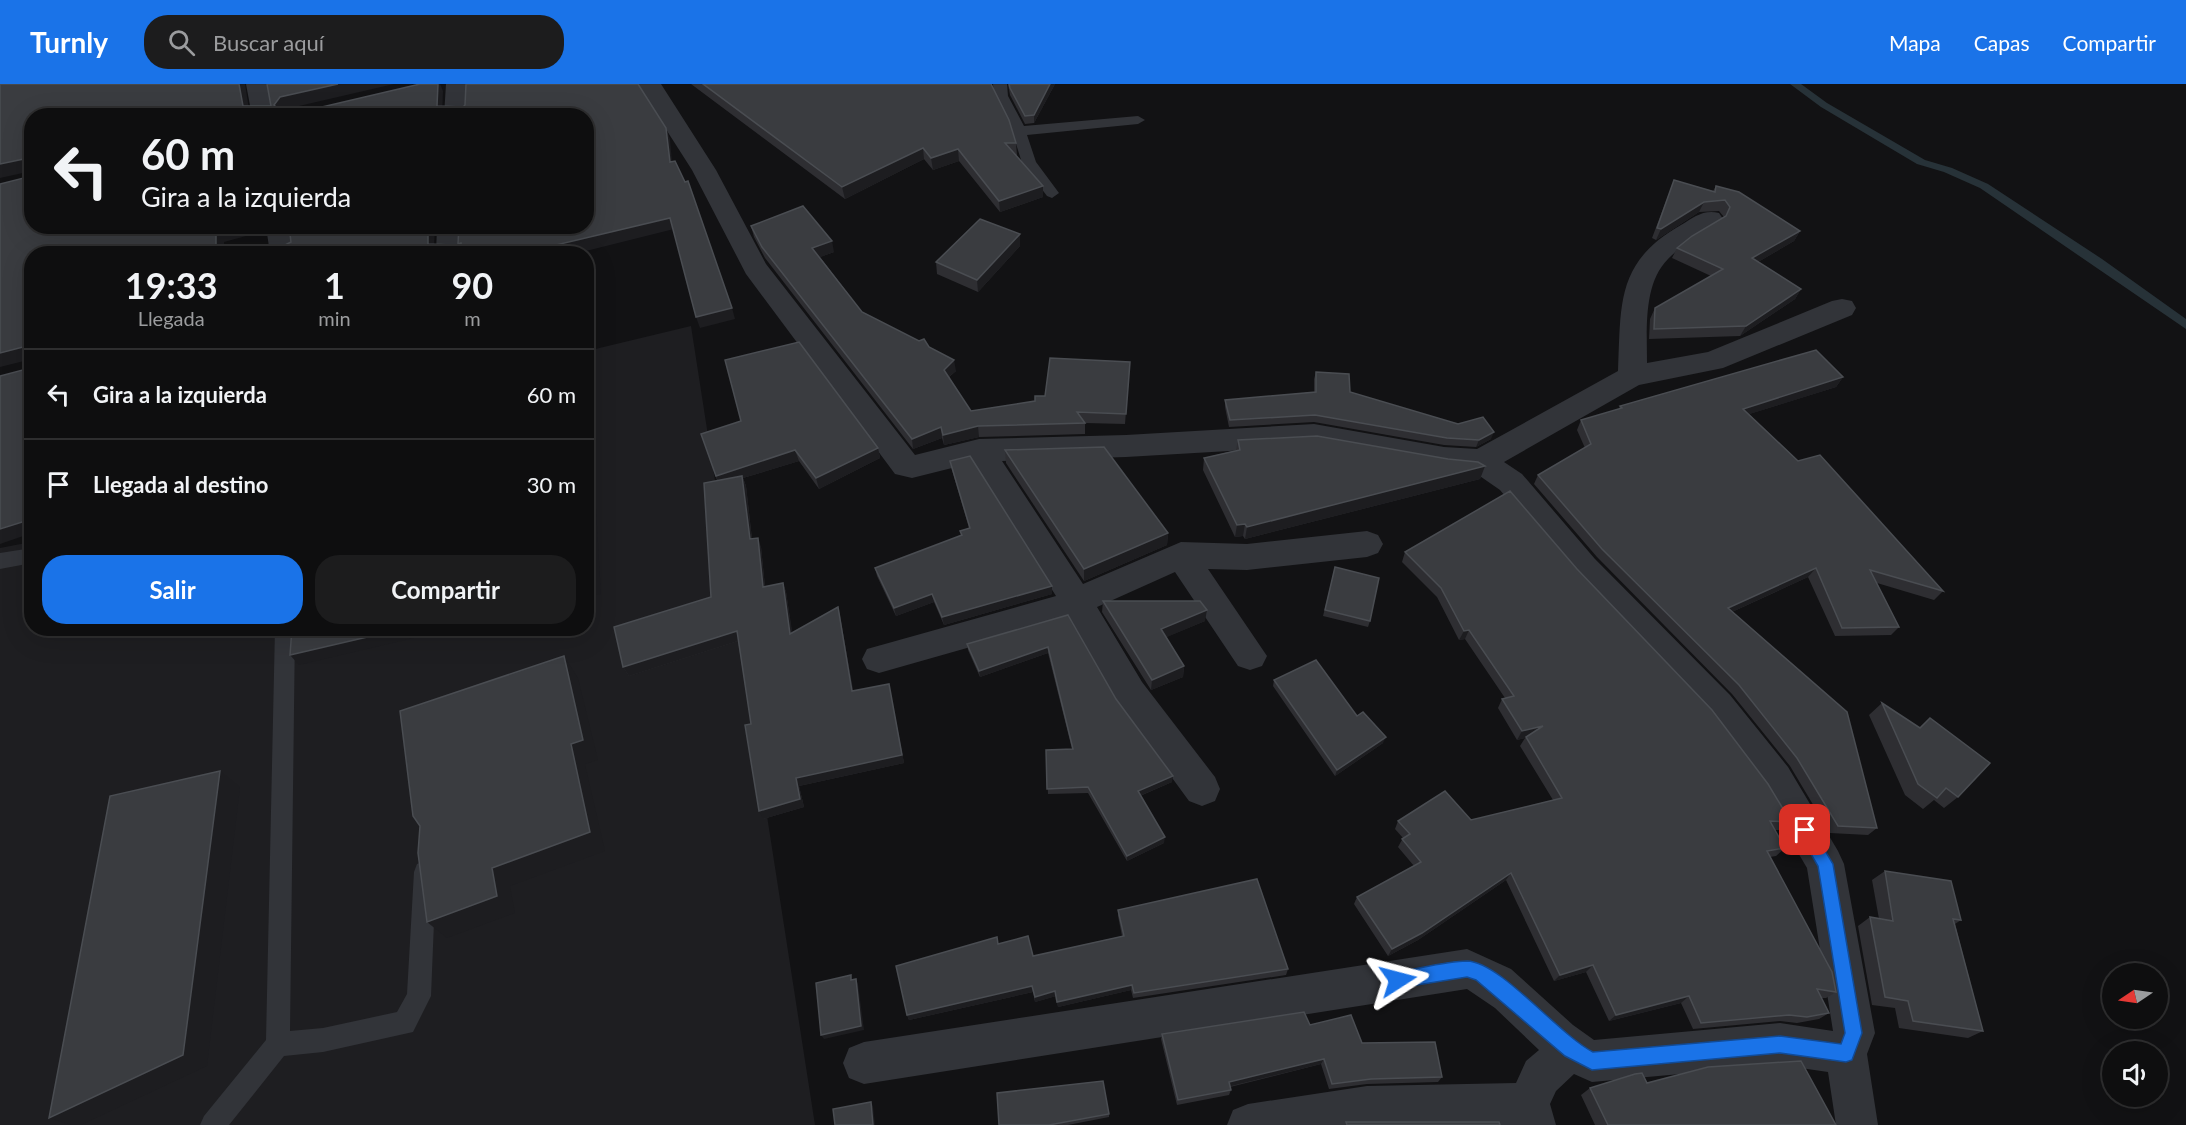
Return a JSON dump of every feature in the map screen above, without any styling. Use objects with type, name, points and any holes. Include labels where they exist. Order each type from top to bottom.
[{"type":"street","points":[[258,84],[262,108]]},
{"type":"street","points":[[456,108],[458,84]]},
{"type":"street","points":[[650,84],[704,170],[755,268],[900,461],[912,467],[978,450],[1126,446],[1314,435],[1444,458],[1481,461],[1510,482],[1584,568],[1718,706],[1775,778],[1825,864],[1854,1033],[1846,1054],[1857,1125]]},
{"type":"street","points":[[1632,376],[1635,298],[1648,266],[1658,252],[1710,219]]},
{"type":"street","points":[[1481,461],[1632,376],[1713,361],[1842,308]]},
{"type":"street","points":[[978,450],[1076,601],[1130,693],[1202,789]]},
{"type":"street","points":[[879,659],[1063,608],[1181,555],[1247,557],[1367,544]]},
{"type":"street","points":[[1181,555],[1250,656]]},
{"type":"street","points":[[864,1063],[1467,969],[1481,973],[1496,983],[1571,1050],[1592,1061],[1780,1044],[1846,1054]]},
{"type":"street","points":[[1248,1125],[1367,1107],[1457,1107],[1532,1115],[1541,1076],[1571,1050]]},
{"type":"lane","points":[[1000,84],[1001,96],[1019,131],[1029,163],[1052,194]]},
{"type":"lane","points":[[1019,131],[1138,120]]},
{"type":"lane","points":[[0,561],[24,556]]},
{"type":"lane","points":[[213,1125],[278,1044],[285,636]]},
{"type":"lane","points":[[278,1044],[323,1040],[404,1023],[419,996],[426,856]]},
{"type":"shaded area","points":[[691,326],[815,1125],[0,1125],[0,548],[24,543],[24,636],[594,636],[594,349]]},
{"type":"building","points":[[0,84],[239,84],[243,106],[271,106],[267,84],[338,84],[280,97],[274,105],[276,107],[322,107],[420,84],[438,84],[437,106],[463,107],[466,84],[638,84],[666,128],[670,162],[675,161],[685,182],[688,181],[732,308],[696,317],[670,218],[552,246],[462,246],[461,243],[458,244],[459,234],[594,234],[594,108],[24,108],[24,159],[0,164]]},
{"type":"building","points":[[703,84],[991,84],[1009,120],[1016,143],[1005,143],[1043,186],[999,201],[958,149],[931,158],[923,148],[842,187]]},
{"type":"building","points":[[1009,84],[1050,84],[1034,115],[1025,116]]},
{"type":"building","points":[[24,178],[24,234],[216,234],[216,246],[24,246],[24,522],[0,529],[0,376],[23,370],[23,347],[0,353],[0,184]]},
{"type":"building","points":[[1674,180],[1715,192],[1716,186],[1739,192],[1800,231],[1752,258],[1801,289],[1746,326],[1654,329],[1655,308],[1723,269],[1677,248],[1692,236],[1726,216],[1730,207],[1725,200],[1704,202],[1661,229],[1657,228]]},
{"type":"building","points":[[803,206],[832,241],[812,248],[862,312],[919,341],[924,339],[929,347],[954,360],[944,370],[971,411],[1035,401],[1035,396],[1045,396],[1050,358],[1130,362],[1126,414],[1077,412],[1085,423],[978,426],[943,435],[941,427],[912,439],[762,247],[751,226]]},
{"type":"building","points":[[980,219],[1020,234],[977,280],[936,262]]},
{"type":"building","points":[[290,234],[428,234],[428,244],[452,245],[285,246],[291,242]]},
{"type":"building","points":[[799,342],[878,448],[816,478],[795,450],[716,476],[701,434],[741,421],[725,360]]},
{"type":"building","points":[[1816,350],[1843,377],[1743,409],[1798,461],[1820,455],[1943,591],[1870,570],[1899,627],[1842,628],[1816,568],[1728,608],[1847,712],[1877,828],[1838,826],[1797,758],[1739,685],[1602,549],[1538,475],[1591,444],[1581,420],[1622,408],[1620,406]]},
{"type":"building","points":[[1316,372],[1349,374],[1350,392],[1458,424],[1483,417],[1494,432],[1479,440],[1447,438],[1315,415],[1230,420],[1225,400],[1316,392]]},
{"type":"building","points":[[1317,436],[1448,459],[1478,462],[1485,466],[1247,527],[1245,524],[1237,525],[1204,458],[1240,450],[1238,440]]},
{"type":"building","points":[[1104,447],[1168,533],[1084,569],[1005,450]]},
{"type":"building","points":[[970,456],[1052,586],[942,617],[932,594],[894,608],[875,568],[962,535],[960,531],[970,528],[950,461]]},
{"type":"building","points":[[742,476],[750,539],[758,538],[763,587],[783,583],[790,634],[838,607],[852,691],[889,684],[902,755],[796,778],[800,799],[759,811],[745,725],[751,724],[737,631],[623,667],[614,627],[711,597],[704,483]]},
{"type":"building","points":[[1510,491],[1577,569],[1712,710],[1768,784],[1791,822],[1770,821],[1785,848],[1767,851],[1832,972],[1836,992],[1817,989],[1829,1013],[1807,1017],[1789,1015],[1701,1023],[1689,996],[1616,1015],[1593,965],[1560,975],[1511,873],[1422,933],[1392,949],[1357,897],[1421,862],[1402,839],[1410,834],[1398,821],[1445,791],[1471,820],[1562,798],[1526,737],[1543,726],[1522,731],[1502,699],[1514,696],[1469,630],[1464,631],[1441,588],[1405,552]]},
{"type":"building","points":[[1335,567],[1379,578],[1370,621],[1325,610]]},
{"type":"building","points":[[1103,601],[1200,601],[1207,610],[1161,629],[1184,666],[1152,680]]},
{"type":"building","points":[[1068,615],[1116,699],[1173,776],[1138,791],[1165,837],[1127,856],[1088,787],[1047,789],[1046,750],[1073,749],[1048,647],[979,671],[967,644]]},
{"type":"building","points":[[291,636],[372,636],[290,655]]},
{"type":"building","points":[[564,656],[583,740],[571,744],[590,832],[492,868],[497,896],[427,922],[418,853],[420,826],[413,816],[400,711]]},
{"type":"building","points":[[1316,660],[1357,716],[1363,712],[1386,737],[1337,770],[1274,680]]},
{"type":"building","points":[[1882,703],[1920,728],[1930,718],[1990,763],[1958,797],[1946,788],[1937,798],[1918,784]]},
{"type":"building","points":[[220,771],[183,1055],[49,1118],[110,796]]},
{"type":"building","points":[[1885,871],[1951,881],[1961,920],[1953,919],[1983,1031],[1913,1021],[1908,1001],[1885,997],[1870,917],[1893,921]]},
{"type":"building","points":[[1257,879],[1288,969],[1134,993],[1132,985],[1057,1002],[1055,991],[1035,997],[1032,986],[907,1015],[896,966],[997,937],[998,944],[1028,936],[1033,956],[1124,936],[1118,910]]},
{"type":"building","points":[[851,975],[851,980],[856,979],[861,1026],[821,1035],[816,983]]},
{"type":"building","points":[[1304,1012],[1310,1025],[1351,1015],[1362,1043],[1435,1042],[1442,1077],[1371,1079],[1332,1084],[1324,1059],[1229,1082],[1231,1090],[1178,1100],[1162,1034]]},
{"type":"building","points":[[1801,1061],[1836,1125],[1608,1125],[1590,1088],[1642,1073],[1647,1083],[1708,1067]]},
{"type":"building","points":[[1103,1081],[1109,1114],[1049,1125],[999,1125],[997,1093]]},
{"type":"building","points":[[871,1102],[873,1125],[835,1125],[833,1109]]},
{"type":"building","points":[[1346,1122],[1499,1122],[1500,1125],[1347,1125]]},
{"type":"waterway","points":[[1795,84],[1824,105],[1921,162],[1948,170],[1984,186],[2098,262],[2186,325]]},
{"type":"route","points":[[1398,980],[1467,969],[1481,973],[1496,983],[1571,1050],[1592,1061],[1780,1044],[1846,1054],[1854,1033],[1825,864],[1805,830]]}]
